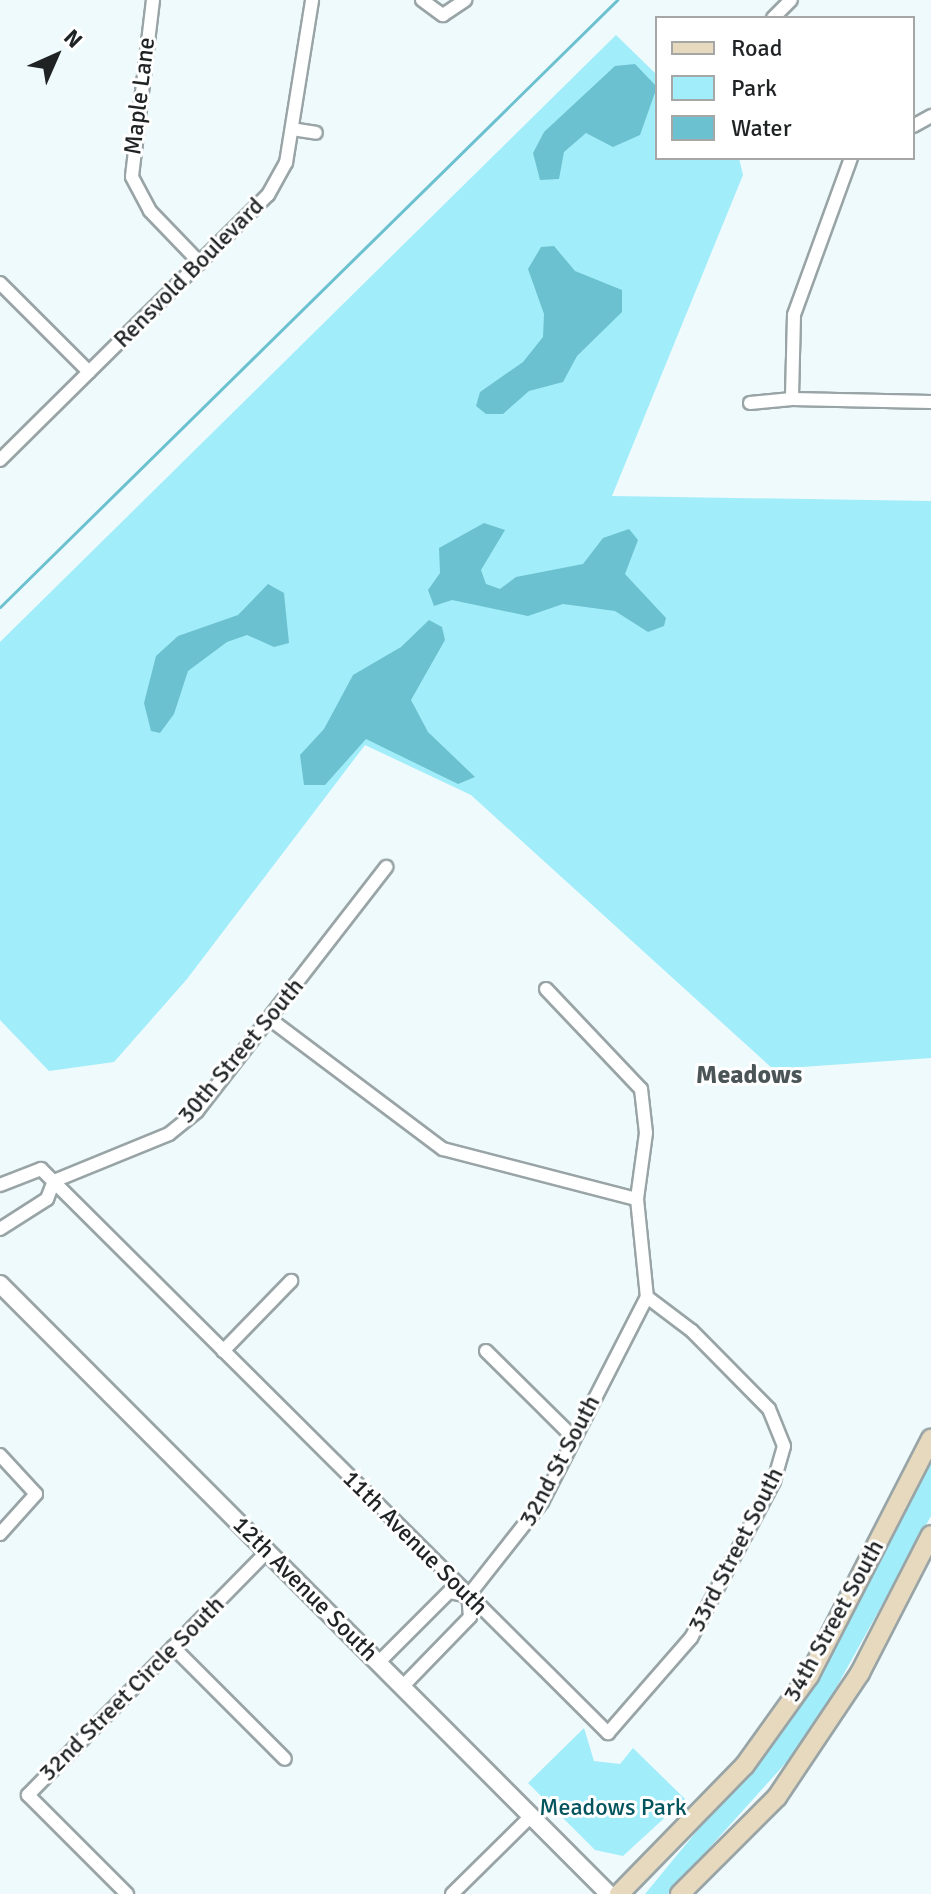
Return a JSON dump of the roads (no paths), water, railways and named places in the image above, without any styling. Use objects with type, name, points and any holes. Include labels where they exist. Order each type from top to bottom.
[{"type":"main road","name":"34th Street South","points":[[619,1894],[745,1765],[809,1676],[931,1439]]},
{"type":"main road","name":"34th Street South","points":[[680,1894],[777,1797],[860,1673],[931,1535]]},
{"type":"street","name":"Maple Lane","points":[[153,0],[132,177],[150,211],[200,263]]},
{"type":"street","name":"Rensvold Boulevard","points":[[0,460],[268,195],[286,163],[309,0]]},
{"type":"street","points":[[422,0],[443,15],[465,0]]},
{"type":"street","points":[[775,16],[791,0]]},
{"type":"street","points":[[292,129],[316,133]]},
{"type":"street","points":[[792,399],[794,315],[850,160]]},
{"type":"street","points":[[0,283],[89,372]]},
{"type":"street","points":[[750,403],[792,399],[931,402]]},
{"type":"street","name":"30th Street South","points":[[0,1229],[47,1199],[54,1181],[169,1134],[271,1020],[386,867]]},
{"type":"street","points":[[546,989],[641,1089],[646,1133],[637,1199],[647,1297]]},
{"type":"street","points":[[271,1020],[443,1149],[637,1199]]},
{"type":"street","points":[[0,1185],[41,1169],[54,1181]]},
{"type":"street","name":"11th Avenue South","points":[[54,1181],[608,1733]]},
{"type":"street","points":[[223,1351],[291,1281]]},
{"type":"street","name":"12th Avenue South","points":[[0,1284],[609,1894]]},
{"type":"street","name":"32nd St South","points":[[403,1686],[470,1617],[468,1596],[523,1532],[647,1297]]},
{"type":"street","name":"33rd Street South","points":[[608,1733],[691,1638],[774,1481],[784,1446],[769,1409],[692,1331],[647,1297]]},
{"type":"street","points":[[486,1351],[572,1436]]},
{"type":"street","points":[[0,1455],[36,1494],[0,1534]]},
{"type":"street","name":"32nd Street Circle South","points":[[127,1894],[28,1795],[267,1552]]},
{"type":"street","points":[[379,1662],[449,1592],[468,1596]]},
{"type":"street","points":[[173,1647],[285,1759]]},
{"type":"street","points":[[452,1894],[531,1816]]},
{"type":"water","points":[[635,64],[655,85],[640,135],[613,147],[586,133],[564,152],[559,179],[540,180],[533,153],[544,132],[615,66]]},
{"type":"water","points":[[554,246],[575,271],[622,290],[622,312],[577,356],[563,382],[529,391],[503,414],[486,414],[476,406],[480,392],[523,362],[543,337],[544,314],[528,269],[541,247]]},
{"type":"water","points":[[484,523],[505,530],[481,570],[486,584],[500,589],[516,577],[583,564],[603,538],[629,529],[638,540],[625,574],[666,618],[664,626],[648,632],[615,611],[563,604],[528,616],[452,600],[434,606],[428,590],[440,573],[439,548]]},
{"type":"water","points":[[268,584],[284,593],[289,643],[274,647],[247,635],[227,642],[188,671],[174,714],[160,733],[151,731],[144,703],[156,656],[178,636],[238,615]]},
{"type":"water","points":[[429,620],[442,627],[445,640],[411,700],[428,732],[475,777],[458,784],[366,739],[325,785],[304,785],[300,755],[324,729],[353,675],[401,647]]},
{"type":"waterway","points":[[0,607],[617,0]]},
{"type":"district","name":"Meadows","points":[[749,1076]]},
{"type":"park label","name":"Meadows Park","points":[[613,1808]]}]
